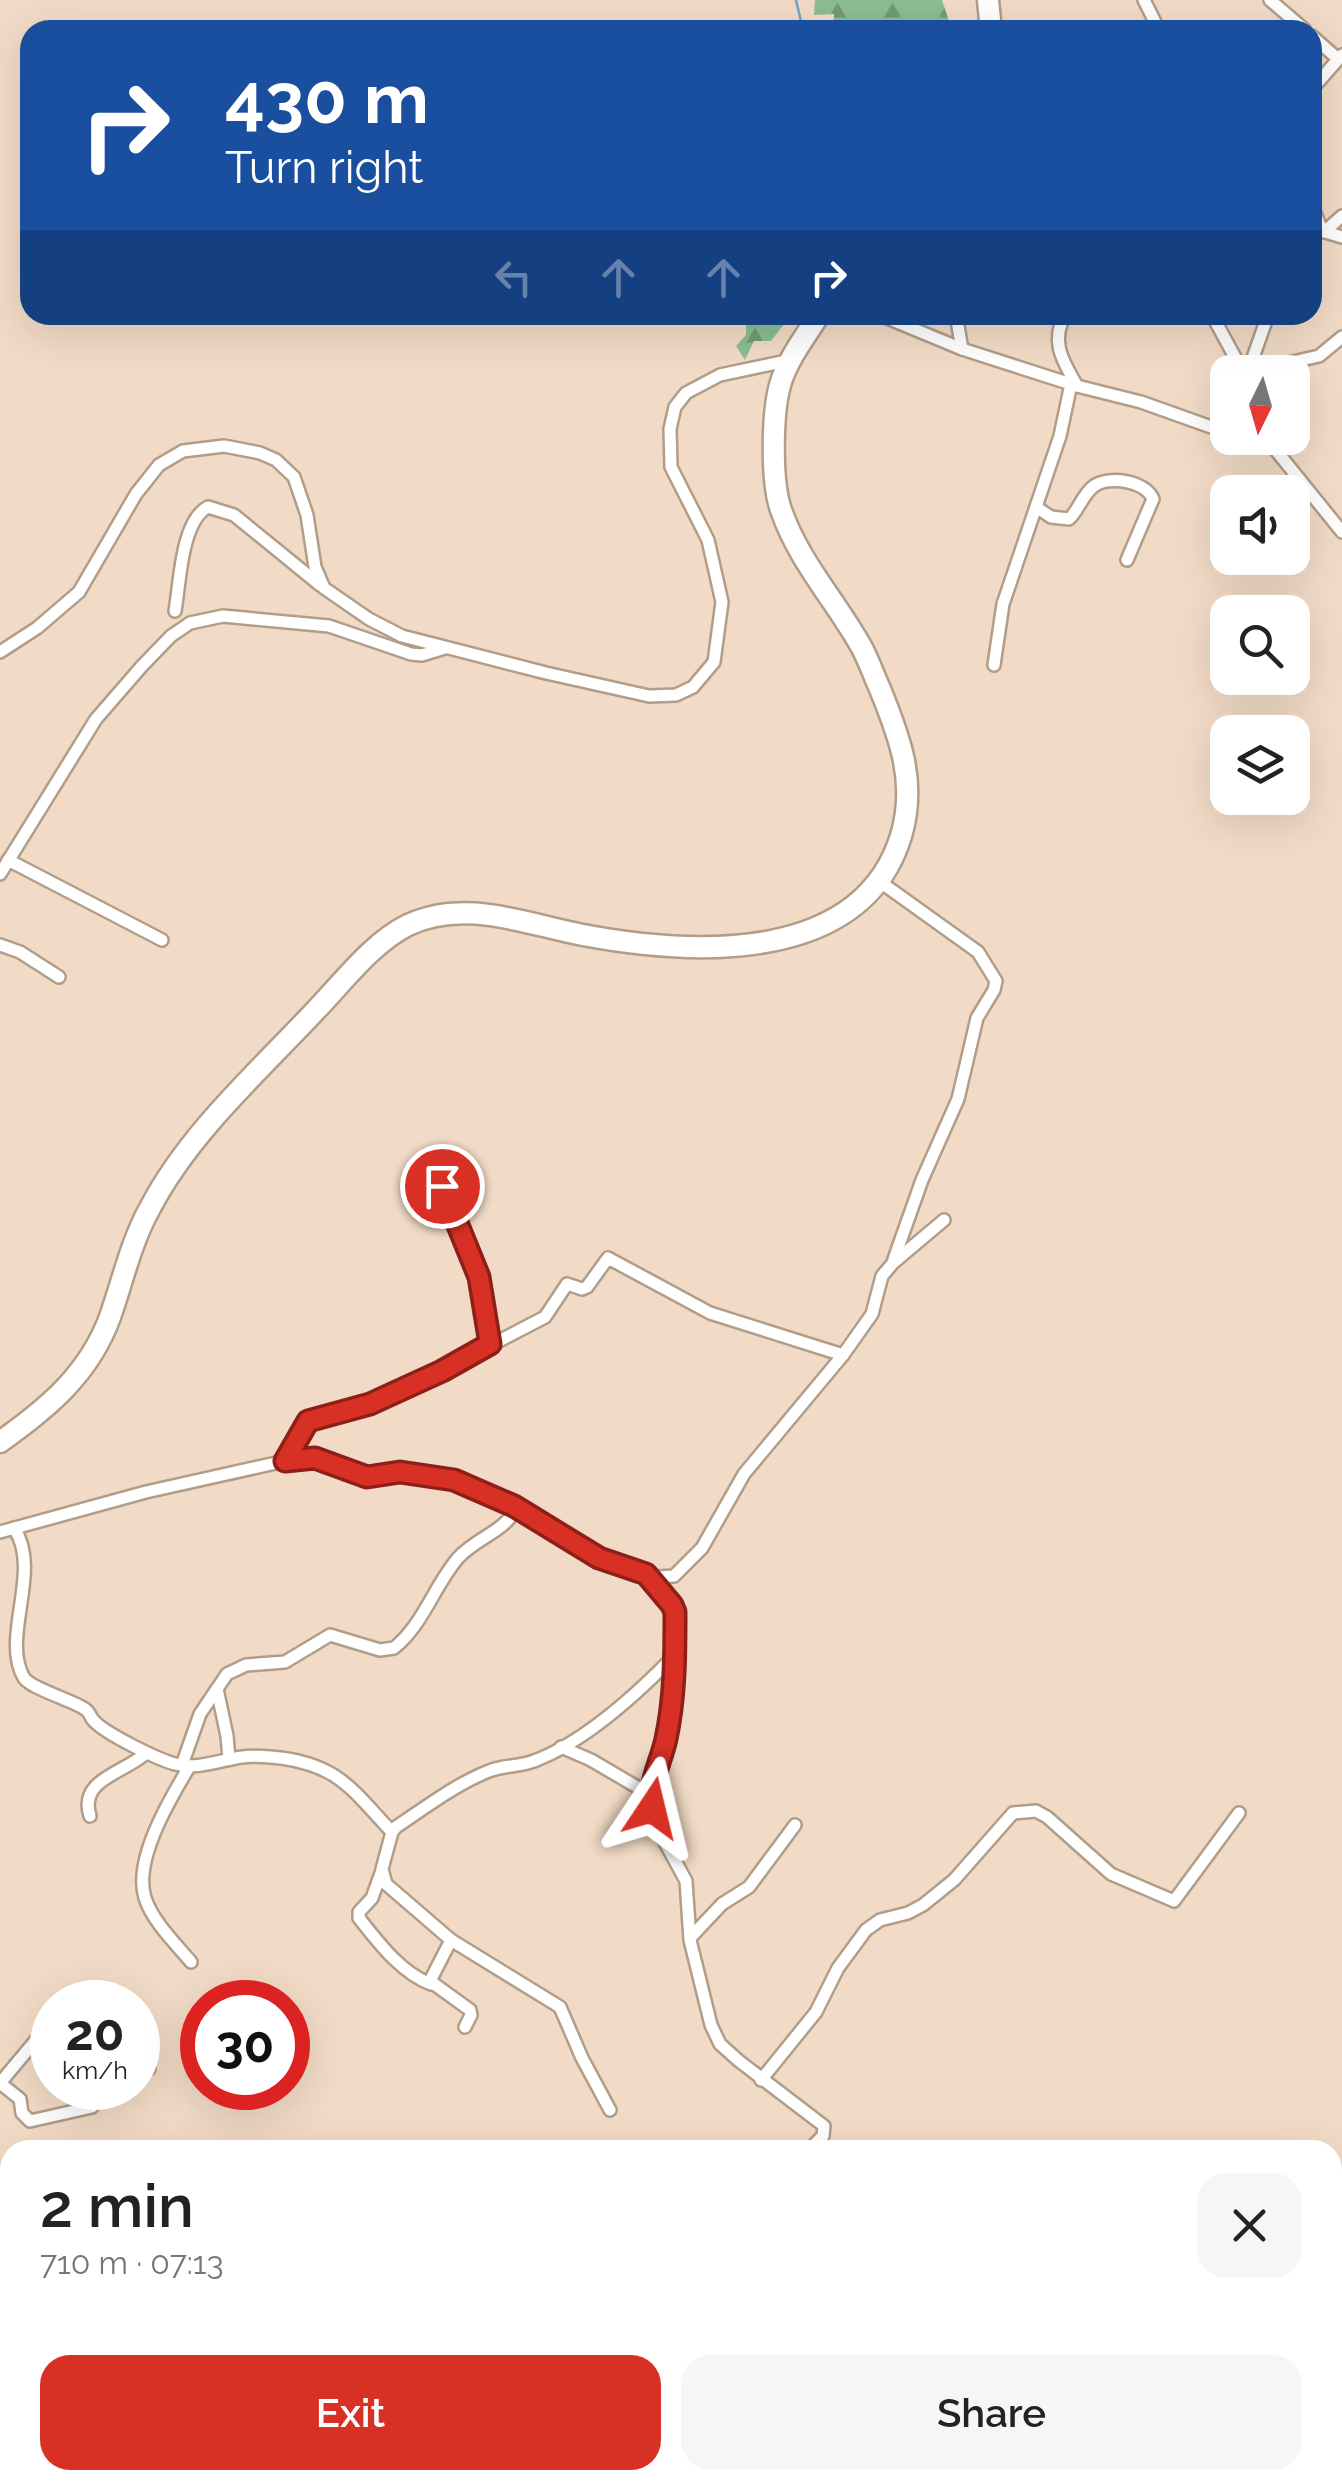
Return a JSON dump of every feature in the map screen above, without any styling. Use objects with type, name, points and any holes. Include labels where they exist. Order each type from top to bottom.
[{"type":"highway","points":[[0,1442],[38,1414],[82,1370],[104,1330],[151,1204],[201,1135],[354,970],[403,928],[430,916],[491,914],[635,942],[747,944],[816,930],[863,900],[879,880],[901,838],[907,812],[906,757],[862,648],[800,552],[779,505],[780,384],[813,325]]},
{"type":"street","points":[[1270,0],[1293,20]]},
{"type":"street","points":[[905,325],[962,348],[1210,425]]},
{"type":"street","points":[[958,325],[962,348]]},
{"type":"street","points":[[994,665],[1004,604],[1074,384],[1057,340],[1059,325]]},
{"type":"street","points":[[1218,325],[1235,355]]},
{"type":"street","points":[[1252,355],[1264,325]]},
{"type":"street","points":[[1310,358],[1319,356],[1342,337]]},
{"type":"street","points":[[174,611],[190,524],[208,507],[234,514],[324,588],[402,636],[648,696],[676,695],[693,687],[714,662],[722,602],[708,540],[671,468],[670,429],[675,408],[686,393],[720,375],[791,360]]},
{"type":"street","points":[[0,652],[38,628],[80,592],[148,478],[170,456],[194,448],[243,449],[260,453],[286,468],[300,492],[315,567],[324,588]]},
{"type":"street","points":[[1280,455],[1342,532]]},
{"type":"street","points":[[1036,507],[1051,517],[1069,519],[1096,484],[1106,481],[1142,486],[1153,499],[1127,560]]},
{"type":"street","points":[[0,874],[96,719],[171,636],[190,623],[223,616],[246,617],[329,626],[411,654],[446,648]]},
{"type":"street","points":[[8,860],[162,940]]},
{"type":"street","points":[[0,1532],[146,1492],[315,1458],[367,1477],[400,1472],[454,1480],[517,1508],[599,1558],[668,1578],[682,1571],[702,1548],[744,1474],[872,1314],[878,1286],[893,1263],[922,1180],[958,1099],[977,1018],[994,990],[996,981],[978,952],[879,880]]},
{"type":"street","points":[[0,945],[20,952],[59,977]]},
{"type":"street","points":[[431,1157],[479,1277],[490,1344]]},
{"type":"street","points":[[893,1263],[944,1220]]},
{"type":"street","points":[[285,1461],[308,1421],[370,1404],[546,1318],[567,1284],[585,1289],[610,1258],[710,1313],[842,1355]]},
{"type":"street","points":[[191,1962],[162,1928],[146,1900],[144,1882],[154,1833],[185,1766],[200,1714],[216,1689],[235,1668],[285,1662],[330,1635],[380,1650],[394,1648],[419,1620],[440,1580],[455,1562],[472,1543],[504,1526],[517,1508]]},
{"type":"street","points":[[14,1528],[23,1546],[24,1577],[16,1633],[23,1676],[30,1684],[86,1710],[96,1724],[146,1753],[185,1766],[266,1756],[324,1768],[342,1780],[392,1832]]},
{"type":"street","points":[[646,1574],[674,1608],[675,1655],[666,1738],[650,1794],[661,1835],[686,1881],[690,1938],[715,2035],[761,2080],[824,2126],[819,2140]]},
{"type":"street","points":[[465,2028],[470,2010],[414,1976],[359,1918],[359,1912],[372,1898],[392,1832],[471,1778],[501,1766],[536,1761],[560,1747],[643,1688],[675,1655]]},
{"type":"street","points":[[216,1689],[228,1736],[229,1759]]},
{"type":"street","points":[[560,1747],[650,1794]]},
{"type":"street","points":[[90,1816],[87,1800],[96,1785],[146,1753]]},
{"type":"street","points":[[761,2080],[816,2012],[838,1968],[866,1930],[880,1920],[923,1905],[954,1880],[1013,1813],[1036,1811],[1047,1816],[1111,1874],[1174,1901],[1240,1813]]},
{"type":"street","points":[[690,1938],[722,1904],[749,1887],[795,1826]]},
{"type":"street","points":[[382,1869],[393,1892],[450,1940],[562,2009],[610,2110]]},
{"type":"street","points":[[431,1984],[430,1978],[450,1940]]},
{"type":"street","points":[[30,2047],[0,2083],[20,2100],[22,2113],[30,2120],[74,2110]]},
{"type":"green space","points":[[815,0],[942,0],[949,20],[834,20],[834,14],[814,15]]},
{"type":"green space","points":[[746,325],[783,325],[771,341],[754,341],[745,360],[736,346],[746,335]]},
{"type":"waterway","points":[[796,0],[801,20]]},
{"type":"route","points":[[442,1186],[479,1277],[490,1344],[370,1404],[308,1421],[285,1461],[315,1458],[367,1477],[400,1472],[454,1480],[514,1506],[599,1558],[646,1574],[675,1612],[673,1692],[666,1738],[651,1788],[652,1808]]}]
